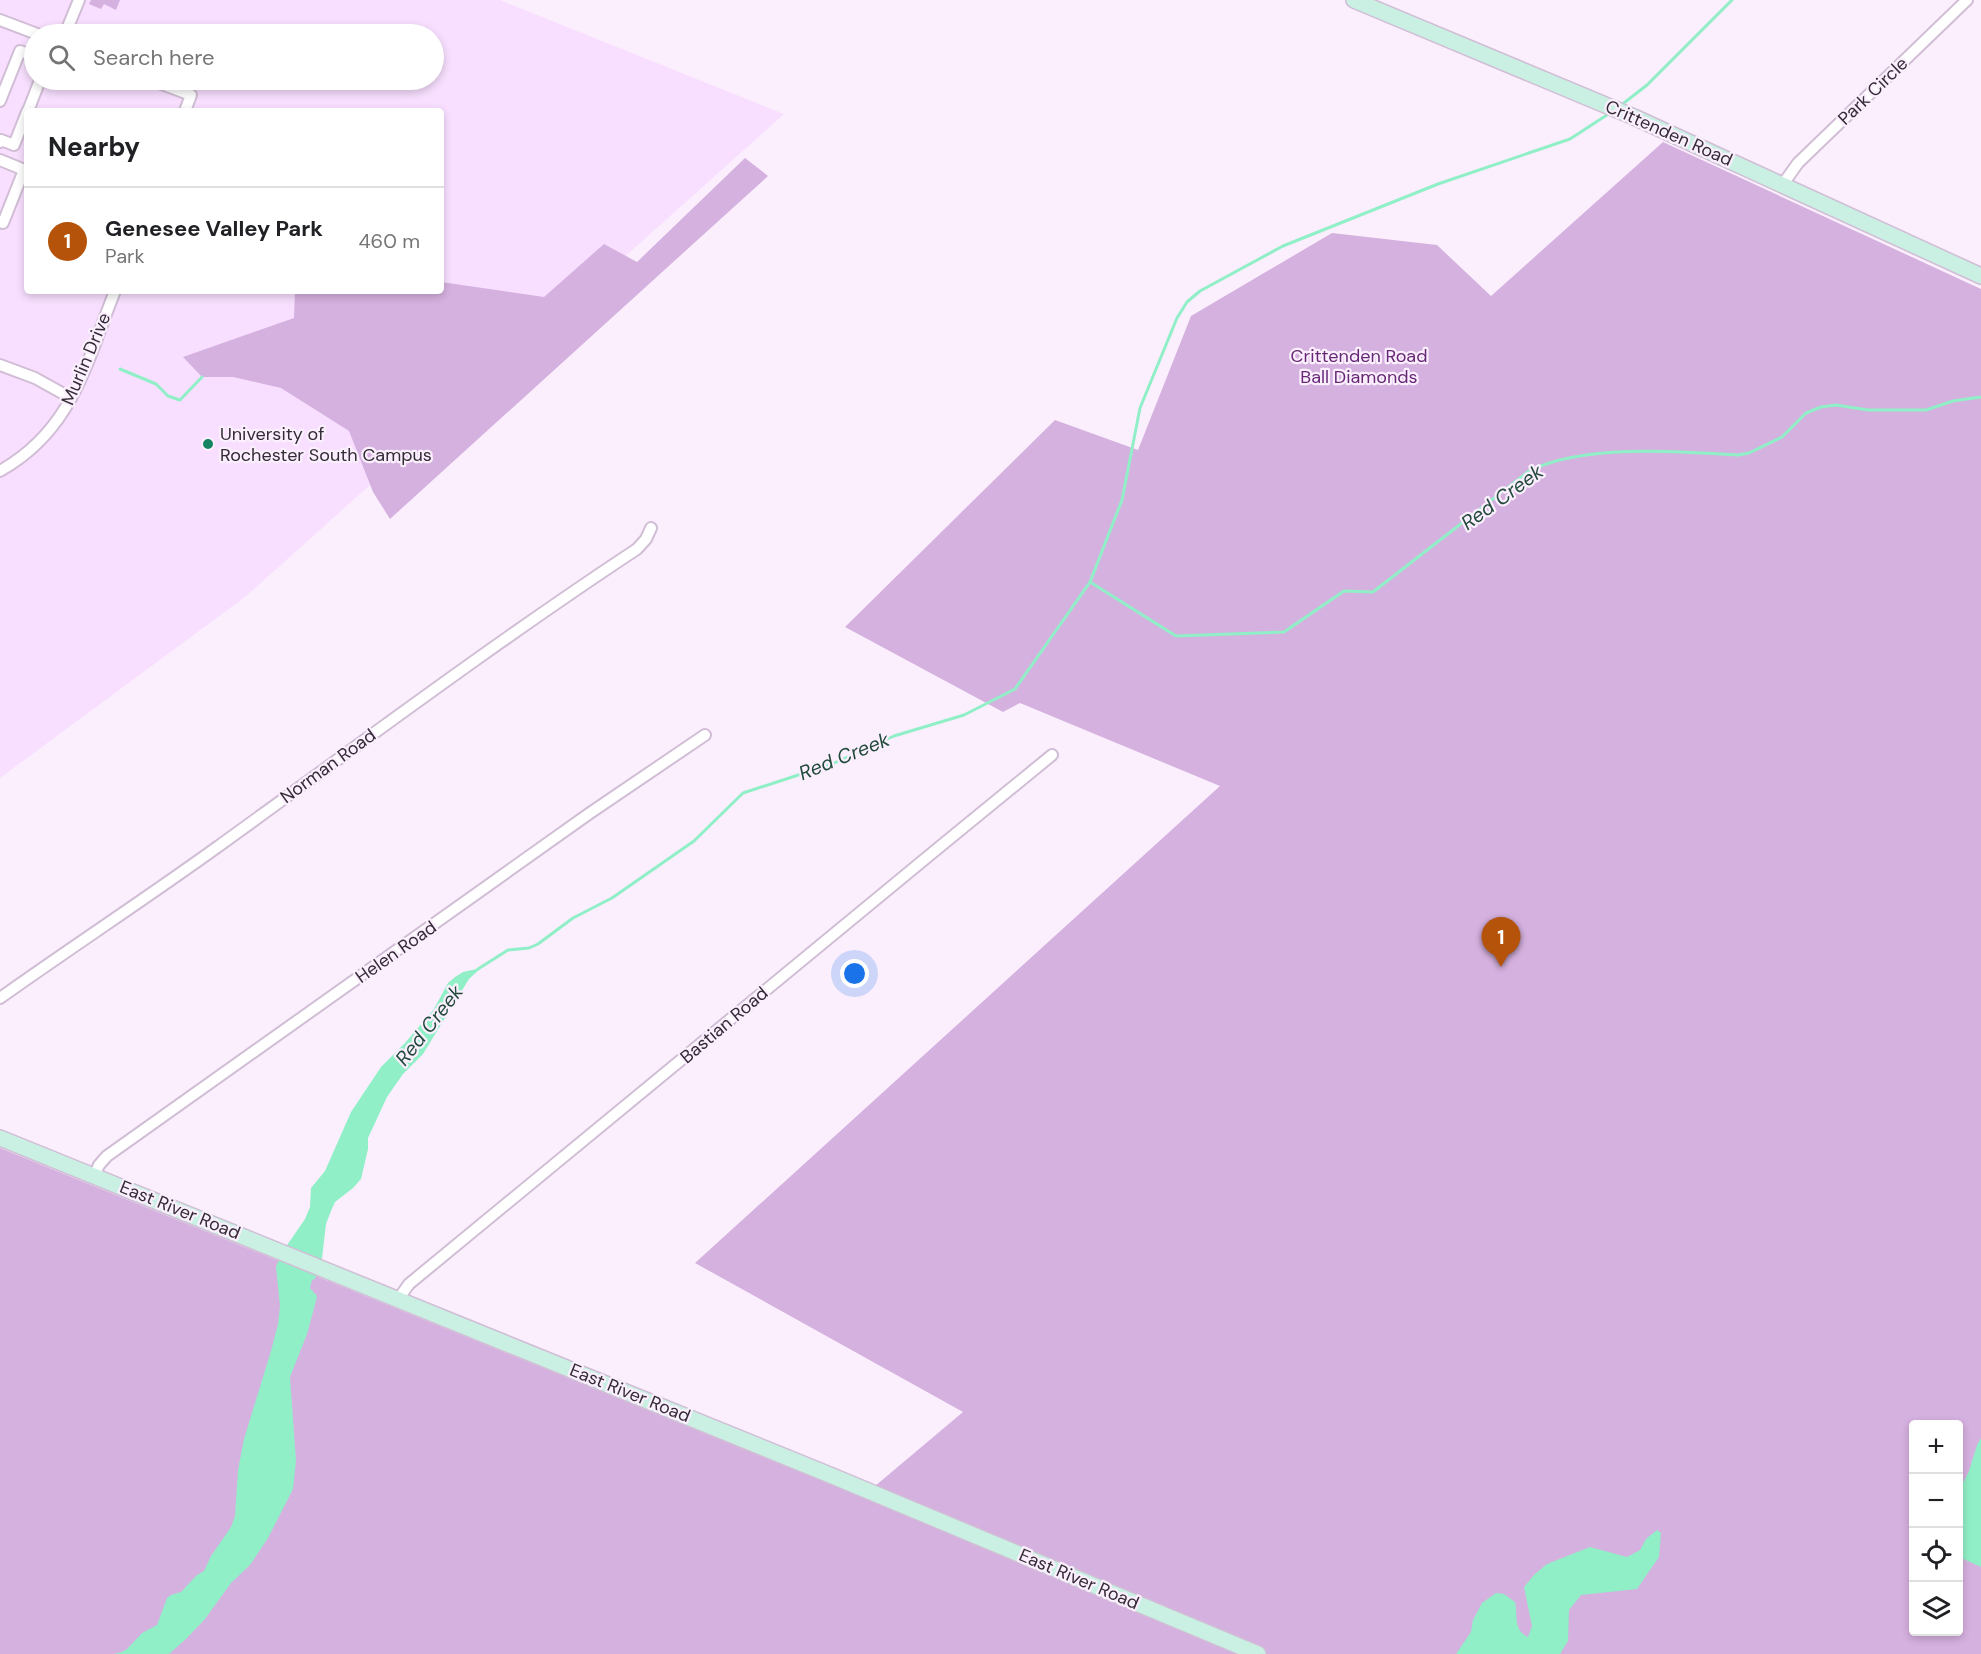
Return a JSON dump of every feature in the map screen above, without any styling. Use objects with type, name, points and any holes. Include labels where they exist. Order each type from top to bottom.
[{"type":"street","points":[[69,24],[79,0]]},
{"type":"street","name":"Crittenden Road","points":[[1354,0],[1603,103],[1981,276]]},
{"type":"street","name":"Park Circle","points":[[1783,184],[1798,163],[1967,0]]},
{"type":"street","points":[[0,20],[24,29]]},
{"type":"street","points":[[0,101],[20,51],[24,52]]},
{"type":"street","points":[[29,108],[36,90]]},
{"type":"street","points":[[178,90],[191,95],[186,108]]},
{"type":"street","points":[[0,140],[14,145],[24,120]]},
{"type":"street","points":[[0,160],[24,170]]},
{"type":"street","points":[[0,222],[3,223],[24,172]]},
{"type":"street","name":"Murlin Drive","points":[[0,471],[32,450],[46,436],[64,411],[113,294]]},
{"type":"street","points":[[0,364],[35,378],[71,398]]},
{"type":"street","name":"Norman Road","points":[[0,998],[202,858],[403,711],[637,549],[646,539],[651,528]]},
{"type":"street","name":"Helen Road","points":[[94,1176],[99,1165],[107,1156],[590,813],[705,735]]},
{"type":"street","name":"Bastian Road","points":[[399,1298],[410,1284],[1052,755]]},
{"type":"street","name":"East River Road","points":[[0,1138],[841,1479],[1258,1654]]},
{"type":"shaded area","name":"University of Rochester South Campus","points":[[0,0],[500,0],[784,114],[245,597],[0,778]]},
{"type":"green space","points":[[91,0],[120,0],[116,10],[104,4],[101,9],[89,4]]},
{"type":"green space","name":"Crittenden Road Ball Diamonds","points":[[1663,142],[1981,289],[1981,1654],[0,1654],[0,1148],[862,1497],[963,1412],[695,1263],[1220,786],[1020,703],[1003,712],[845,627],[1055,420],[1138,450],[1191,316],[1332,233],[1437,245],[1491,296]]},
{"type":"green space","points":[[745,158],[768,176],[390,519],[373,492],[349,431],[281,388],[233,377],[202,377],[183,357],[294,318],[295,294],[444,294],[444,282],[544,297],[604,244],[637,262]]},
{"type":"water","points":[[481,968],[469,979],[423,1054],[403,1074],[387,1097],[368,1138],[368,1149],[361,1179],[335,1202],[326,1224],[322,1258],[310,1288],[317,1296],[316,1301],[307,1334],[290,1377],[296,1461],[293,1489],[268,1538],[250,1565],[231,1583],[205,1619],[169,1654],[114,1654],[127,1649],[142,1633],[157,1625],[167,1598],[181,1592],[204,1571],[211,1556],[231,1527],[235,1516],[238,1470],[244,1439],[278,1324],[280,1306],[276,1267],[281,1254],[305,1219],[310,1207],[311,1188],[325,1171],[351,1112],[381,1067],[434,1009],[448,983],[463,972]]},
{"type":"water","points":[[1981,1438],[1981,1567],[1963,1559],[1963,1483]]},
{"type":"water","points":[[1657,1530],[1661,1533],[1659,1557],[1637,1589],[1581,1595],[1569,1610],[1568,1641],[1560,1654],[1456,1654],[1471,1632],[1473,1620],[1482,1603],[1496,1593],[1504,1594],[1515,1602],[1518,1627],[1528,1637],[1532,1626],[1524,1587],[1547,1564],[1590,1547],[1627,1557],[1640,1550],[1646,1539]]},
{"type":"waterway","name":"Red Creek","points":[[1620,106],[1647,85],[1732,0]]},
{"type":"waterway","name":"Red Creek","points":[[478,969],[508,950],[529,948],[538,944],[573,918],[612,898],[694,841],[743,793],[832,764],[894,736],[964,715],[1015,689],[1090,582],[1122,500],[1140,408],[1177,318],[1187,302],[1200,291],[1283,246],[1438,184],[1570,139],[1610,113]]},
{"type":"waterway","points":[[120,369],[156,384],[168,396],[180,400],[202,377]]},
{"type":"waterway","name":"Red Creek","points":[[1090,582],[1176,636],[1284,632],[1344,591],[1373,592],[1529,471],[1551,462],[1603,453],[1631,451],[1738,455],[1749,453],[1782,437],[1806,413],[1821,407],[1836,405],[1868,410],[1926,410],[1953,401],[1981,397]]},
{"type":"place","name":"University of Rochester South Campus","points":[[208,444]]},
{"type":"place","name":"Genesee Valley Park","points":[[1501,967]]}]
